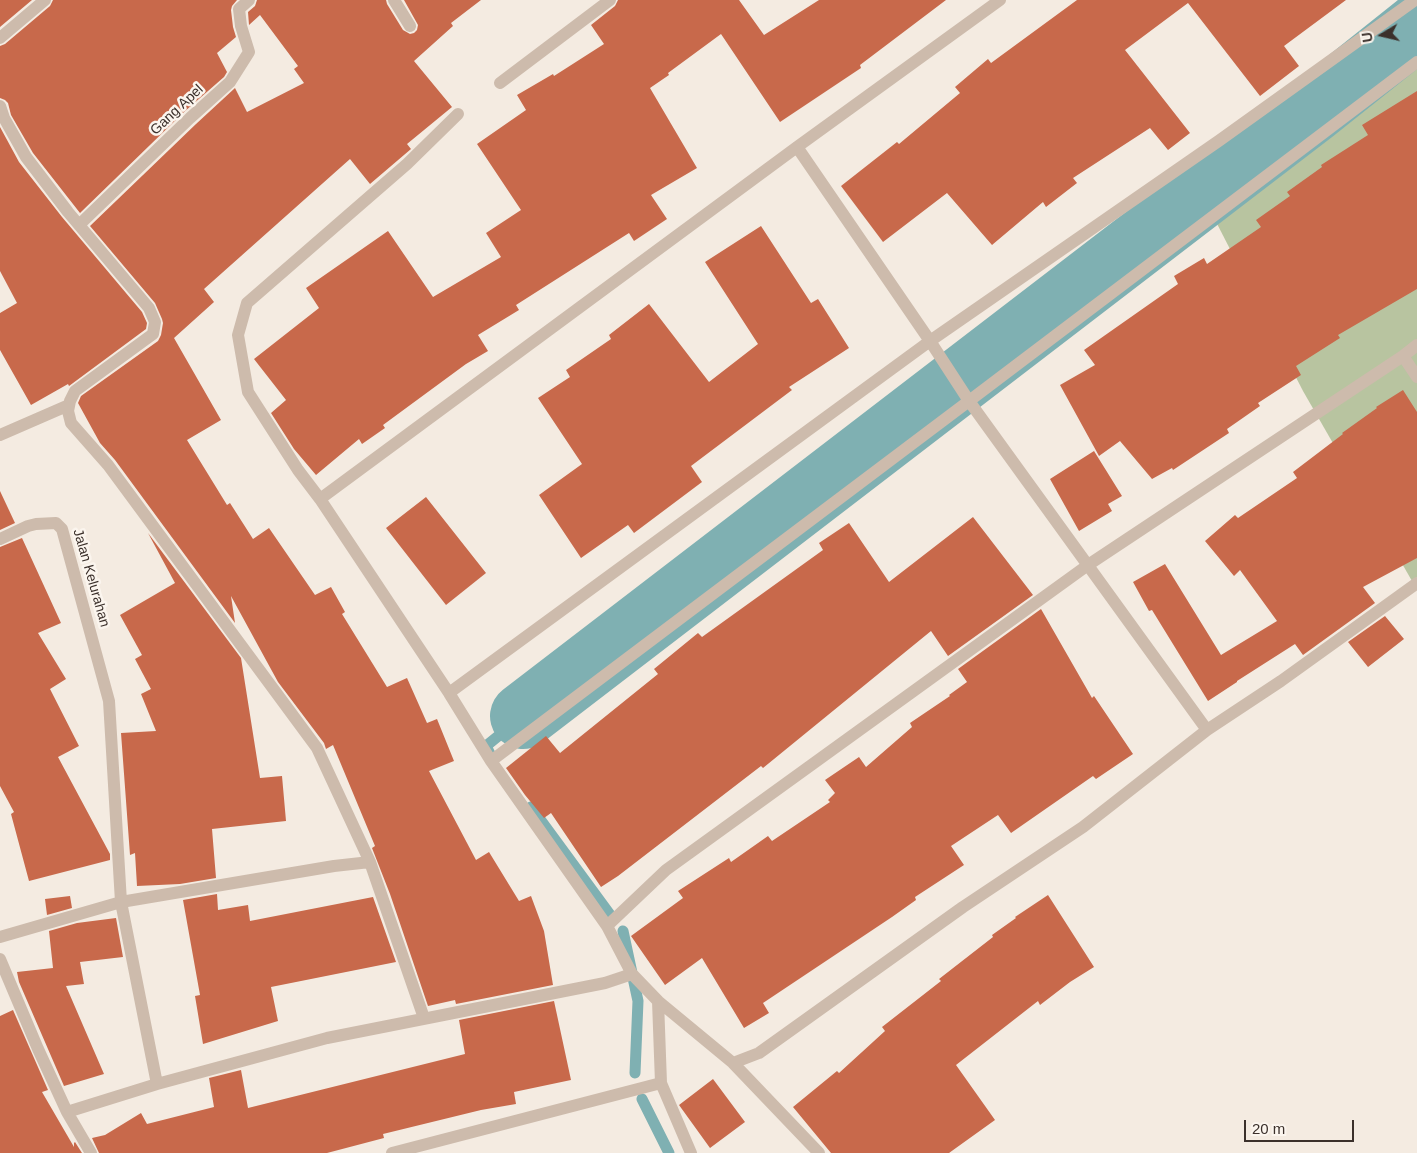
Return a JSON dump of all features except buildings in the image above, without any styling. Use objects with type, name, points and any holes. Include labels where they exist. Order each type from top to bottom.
[{"type":"street","points":[[0,38],[45,0]]},
{"type":"street","name":"Gang Apel","points":[[79,225],[230,82],[249,52],[239,9],[249,0]]},
{"type":"street","points":[[394,0],[410,26]]},
{"type":"street","points":[[500,83],[610,0]]},
{"type":"street","points":[[320,499],[797,147],[1000,0]]},
{"type":"street","points":[[448,693],[930,341],[1220,140],[1415,0]]},
{"type":"street","points":[[491,761],[1417,62]]},
{"type":"street","points":[[0,106],[4,118],[26,157],[79,225],[149,308],[155,322],[153,334],[75,391],[68,411],[71,423],[108,465],[317,748],[370,862],[424,1018]]},
{"type":"street","points":[[458,114],[407,164],[247,303],[238,334],[248,392],[491,761],[608,926],[632,974],[658,1001],[733,1063],[819,1153]]},
{"type":"street","points":[[797,147],[969,401],[1207,730]]},
{"type":"street","points":[[608,926],[666,870],[1088,565],[1417,345]]},
{"type":"street","points":[[1403,356],[1417,377]]},
{"type":"street","points":[[0,435],[69,405]]},
{"type":"street","name":"Jalan Kelurahan","points":[[0,539],[36,524],[56,523],[62,529],[109,701],[121,902],[157,1084]]},
{"type":"street","points":[[733,1063],[760,1054],[963,906],[1083,827],[1207,730],[1281,681],[1417,583]]},
{"type":"street","points":[[0,937],[121,902],[334,866],[370,862]]},
{"type":"street","points":[[0,959],[67,1112],[91,1153]]},
{"type":"street","points":[[67,1112],[157,1084],[327,1038],[605,983],[632,974]]},
{"type":"street","points":[[658,1001],[661,1083],[691,1153]]},
{"type":"street","points":[[392,1153],[661,1083]]},
{"type":"green space","points":[[1417,62],[1417,577],[1412,581],[1303,391],[1213,216]]},
{"type":"waterway","points":[[523,716],[1313,110],[1417,27]]},
{"type":"waterway","points":[[490,754],[486,746],[523,716]]},
{"type":"waterway","points":[[531,807],[611,916]]},
{"type":"waterway","points":[[623,931],[638,1001],[635,1073]]},
{"type":"waterway","points":[[642,1099],[669,1153]]}]
